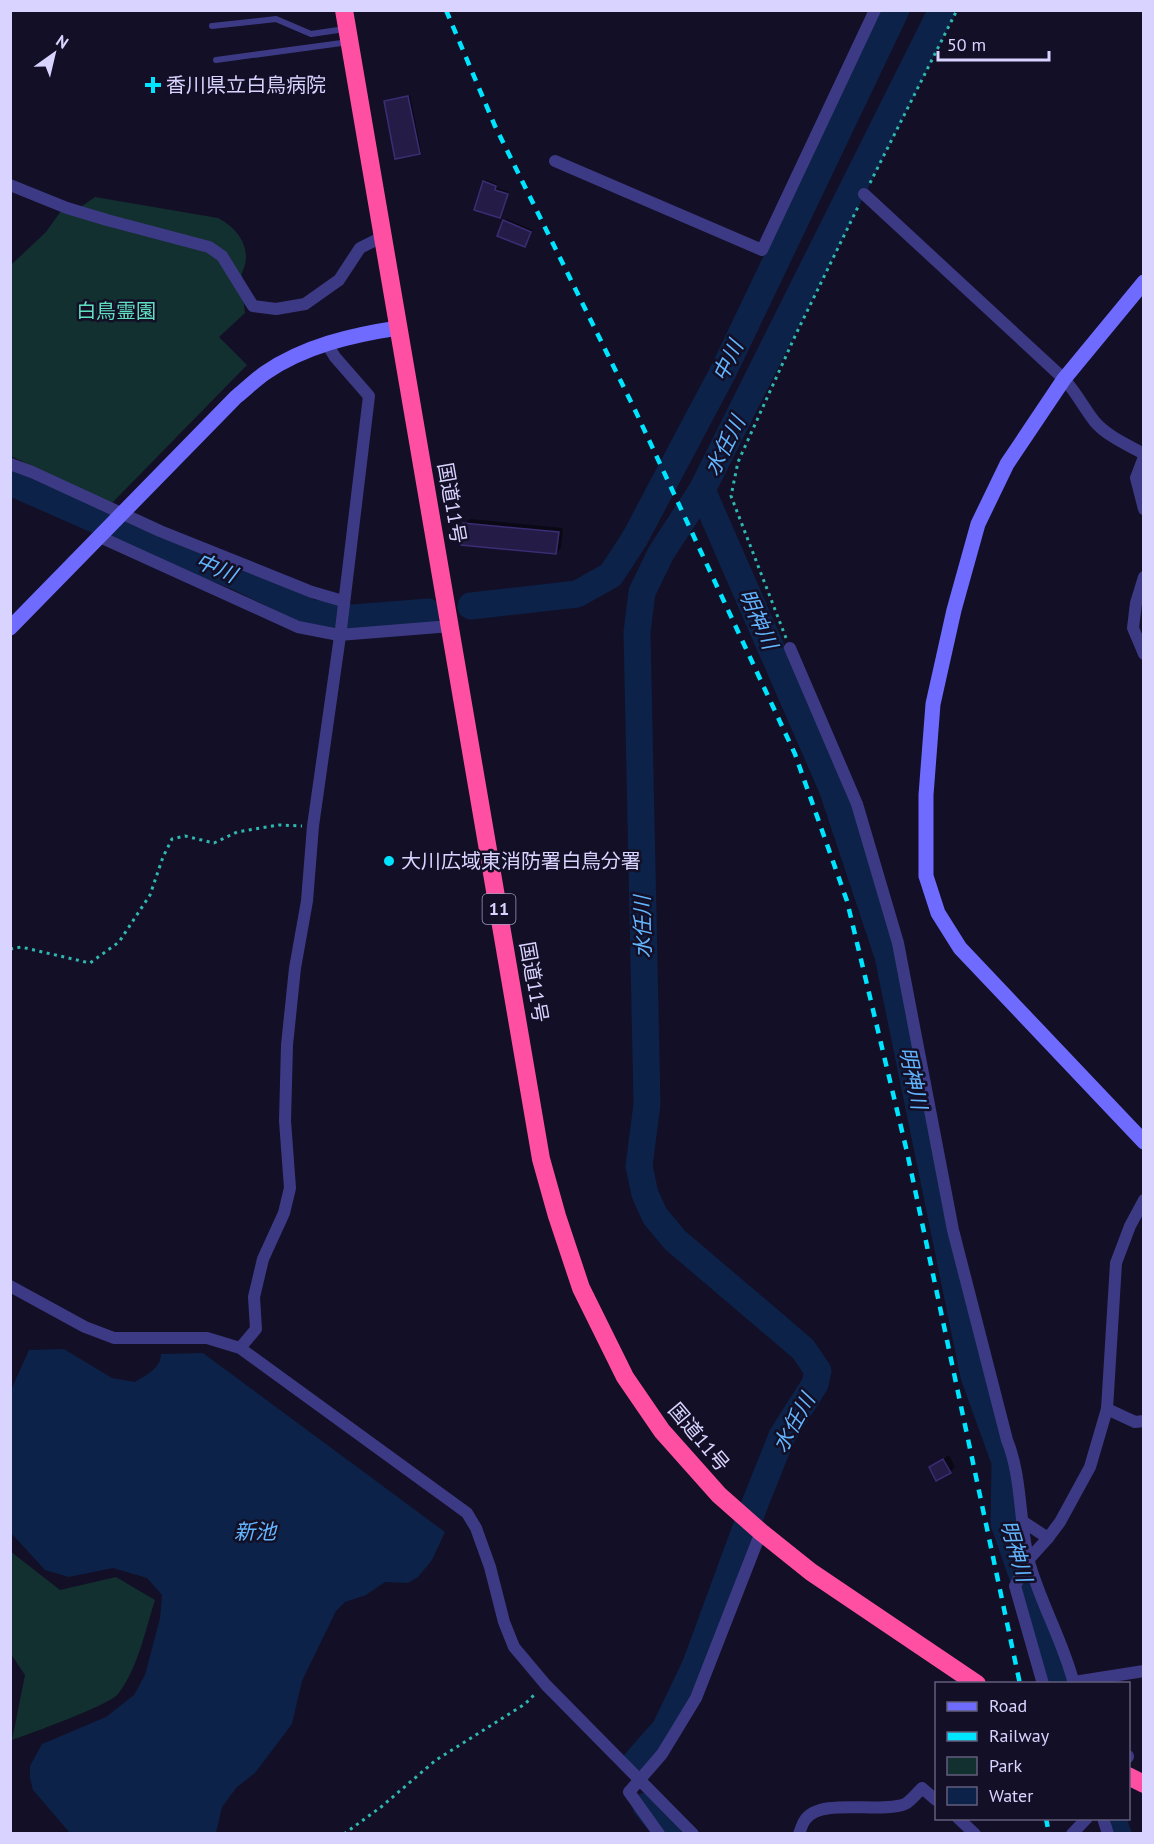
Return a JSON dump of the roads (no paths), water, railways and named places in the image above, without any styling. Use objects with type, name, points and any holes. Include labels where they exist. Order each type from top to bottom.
[{"type":"highway","name":"国道11号","points":[[347,27],[541,1159],[581,1288],[625,1377],[662,1431],[719,1495],[760,1532],[811,1572],[975,1682]]},
{"type":"street","points":[[555,161],[762,250],[875,10]]},
{"type":"street","points":[[10,185],[67,208],[209,247],[222,256],[253,306],[276,309],[305,303],[339,279],[360,249],[382,237]]},
{"type":"street","points":[[864,194],[1064,379],[1077,393],[1096,422],[1143,455],[1136,478],[1143,509]]},
{"type":"street","points":[[1143,282],[1064,379],[1007,464],[978,524],[933,704],[926,795],[926,876],[938,913],[960,948],[1143,1142]]},
{"type":"street","points":[[10,628],[236,397],[265,373],[296,355],[327,344],[398,328]]},
{"type":"street","points":[[240,1348],[256,1329],[254,1297],[263,1259],[284,1213],[290,1188],[285,1121],[287,1046],[295,968],[307,901],[313,826],[369,396],[335,357],[327,344]]},
{"type":"street","points":[[10,464],[160,531],[312,592],[343,601]]},
{"type":"street","points":[[99,537],[298,627],[340,632],[450,626]]},
{"type":"street","points":[[1143,577],[1136,603],[1133,628],[1143,654]]},
{"type":"street","points":[[790,648],[857,804],[898,943],[952,1230],[1007,1440],[1015,1459],[1029,1559],[1074,1682]]},
{"type":"street","points":[[1043,1682],[1015,1586],[1029,1559],[1060,1522],[1090,1467],[1107,1409],[1116,1263],[1143,1200]]},
{"type":"street","points":[[10,1286],[85,1327],[114,1338],[207,1338],[240,1348],[467,1513],[476,1528],[490,1568],[504,1622],[514,1647],[546,1685],[693,1833]]},
{"type":"street","points":[[1107,1409],[1135,1422],[1143,1422]]},
{"type":"street","points":[[1022,1521],[1048,1538]]},
{"type":"street","points":[[659,1833],[629,1792],[662,1754],[696,1698],[760,1532]]},
{"type":"street","points":[[1080,1682],[1143,1671]]},
{"type":"street","points":[[799,1833],[806,1818],[820,1810],[857,1806],[892,1808],[907,1803],[922,1788],[935,1799]]},
{"type":"street","points":[[960,1820],[975,1833]]},
{"type":"street","points":[[1071,1833],[1085,1820]]},
{"type":"lane","points":[[212,26],[276,19],[311,34],[347,27]]},
{"type":"lane","points":[[216,60],[347,27]]},
{"type":"water","name":"新池","points":[[64,1349],[112,1378],[135,1382],[156,1367],[161,1354],[203,1353],[445,1532],[432,1560],[418,1577],[408,1583],[385,1582],[366,1595],[345,1602],[336,1611],[302,1681],[292,1724],[255,1773],[237,1787],[222,1807],[216,1833],[70,1833],[33,1790],[30,1766],[42,1744],[106,1717],[134,1695],[145,1675],[160,1618],[162,1595],[147,1578],[113,1568],[69,1577],[45,1570],[11,1533],[11,1390],[29,1350]]},
{"type":"waterway","name":"中川","points":[[471,606],[577,594],[611,575],[635,538],[724,370],[896,10]]},
{"type":"waterway","name":"水任川","points":[[635,1763],[665,1729],[696,1664],[782,1436],[815,1384],[818,1371],[803,1349],[675,1240],[655,1216],[645,1194],[639,1166],[647,1104],[637,632],[642,592],[661,553],[702,490],[942,10]]},
{"type":"waterway","name":"中川","points":[[10,482],[133,536],[238,577],[311,613],[353,618],[428,612]]},
{"type":"waterway","name":"明神川","points":[[702,490],[832,788],[888,956],[974,1376],[1005,1462],[1004,1523],[1059,1682]]},
{"type":"waterway","name":"水任川","points":[[646,1806],[669,1834]]},
{"type":"waterway","name":"明神川","points":[[1113,1820],[1118,1834]]},
{"type":"railway","points":[[446,10],[495,126],[635,410],[795,754],[847,901],[907,1152],[1020,1682]]},
{"type":"railway","points":[[1046,1820],[1049,1834]]},
{"type":"place","name":"香川県立白鳥病院","points":[[153,85]]},
{"type":"place","name":"大川広域東消防署白鳥分署","points":[[389,861]]},
{"type":"park label","name":"白鳥霊園","points":[[116,311]]}]
